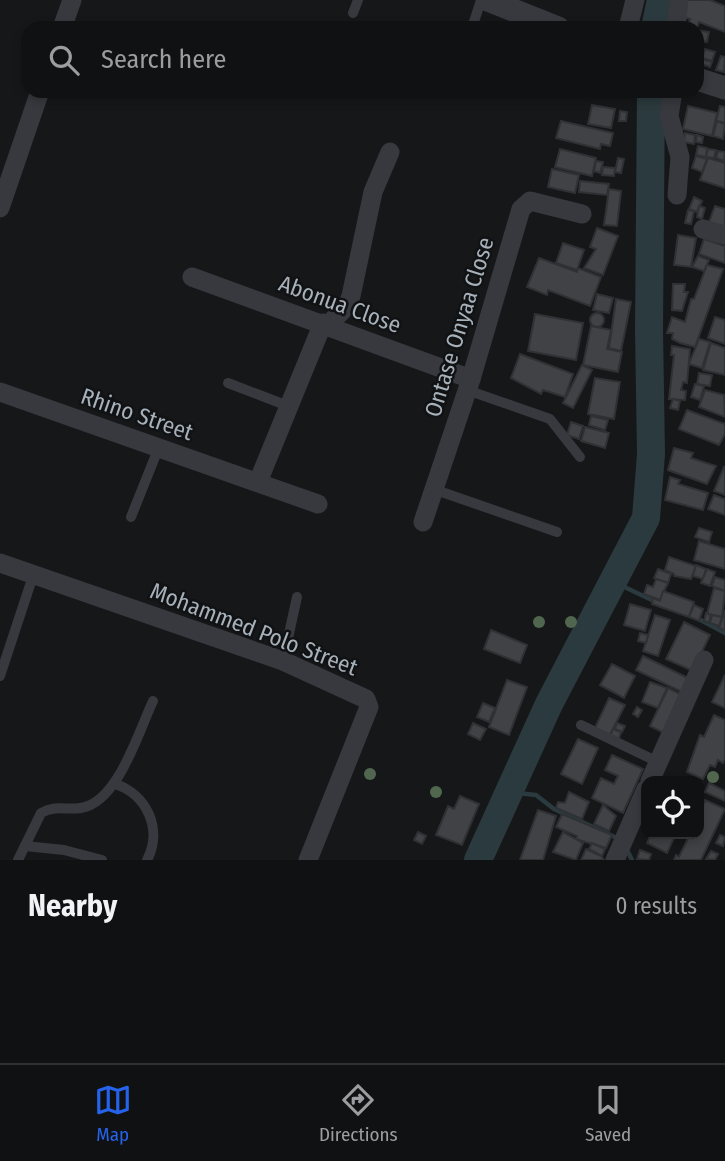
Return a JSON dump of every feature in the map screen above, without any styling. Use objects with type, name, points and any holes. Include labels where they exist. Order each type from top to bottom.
[{"type":"street","points":[[64,21],[72,0]]},
{"type":"street","points":[[488,0],[540,21]]},
{"type":"street","points":[[630,21],[635,0]]},
{"type":"street","points":[[677,21],[679,0]]},
{"type":"street","points":[[704,81],[725,88]]},
{"type":"street","points":[[0,208],[38,98]]},
{"type":"street","points":[[672,98],[670,116],[680,157],[677,195]]},
{"type":"street","points":[[258,482],[326,324],[347,306],[351,296],[373,192],[390,152]]},
{"type":"street","name":"Ontase Onyaa Close","points":[[423,522],[469,385],[521,209],[530,201],[582,214]]},
{"type":"street","points":[[703,229],[725,235]]},
{"type":"street","name":"Abonua Close","points":[[192,277],[326,324],[469,385]]},
{"type":"street","name":"Rhino Street","points":[[0,393],[318,504]]},
{"type":"street","name":"Mohammed Polo Street","points":[[0,563],[283,662],[369,703],[308,860]]},
{"type":"street","points":[[652,776],[704,660]]},
{"type":"street","points":[[615,860],[641,800]]},
{"type":"lane","points":[[353,13],[358,0]]},
{"type":"lane","points":[[474,21],[481,0]]},
{"type":"lane","points":[[228,383],[288,407]]},
{"type":"lane","points":[[469,385],[550,419],[580,457]]},
{"type":"lane","points":[[131,517],[159,447]]},
{"type":"lane","points":[[433,489],[557,532]]},
{"type":"lane","points":[[0,676],[33,576]]},
{"type":"lane","points":[[283,662],[297,597]]},
{"type":"lane","points":[[19,860],[41,813],[56,806],[75,809],[90,806],[115,784],[153,701]]},
{"type":"lane","points":[[581,725],[658,762]]},
{"type":"lane","points":[[115,784],[130,788],[153,821],[154,838],[147,860]]},
{"type":"lane","points":[[24,846],[64,850],[102,860]]},
{"type":"building","points":[[686,0],[710,0],[725,6],[725,32],[704,24],[704,21],[689,21],[683,17]]},
{"type":"building","points":[[704,31],[709,32],[707,42],[704,41]]},
{"type":"building","points":[[705,49],[715,52],[712,61],[704,59]]},
{"type":"building","points":[[721,56],[725,57],[724,72],[716,70]]},
{"type":"building","points":[[704,60],[712,62],[710,67],[704,65]]},
{"type":"building","points":[[592,105],[615,109],[611,128],[588,124]]},
{"type":"building","points":[[688,106],[717,113],[712,136],[683,129]]},
{"type":"building","points":[[720,106],[725,107],[725,123],[716,121]]},
{"type":"building","points":[[620,111],[627,112],[626,121],[619,121]]},
{"type":"building","points":[[561,121],[613,133],[610,146],[601,144],[600,149],[556,138]]},
{"type":"building","points":[[717,121],[725,124],[723,139],[713,136]]},
{"type":"building","points":[[685,133],[695,135],[694,144],[684,142]]},
{"type":"building","points":[[697,135],[703,137],[702,143],[696,142]]},
{"type":"building","points":[[698,146],[707,148],[706,157],[696,155]]},
{"type":"building","points":[[560,149],[596,158],[592,176],[555,167]]},
{"type":"building","points":[[708,149],[716,150],[714,158],[706,157]]},
{"type":"building","points":[[718,151],[725,152],[724,161],[716,158]]},
{"type":"building","points":[[696,156],[707,159],[702,172],[692,168]]},
{"type":"building","points":[[618,158],[624,159],[621,173],[615,172]]},
{"type":"building","points":[[708,158],[725,163],[725,188],[700,180]]},
{"type":"building","points":[[596,161],[603,162],[600,173],[594,171]]},
{"type":"building","points":[[603,167],[615,168],[614,176],[602,175]]},
{"type":"building","points":[[552,169],[579,175],[575,193],[548,187]]},
{"type":"building","points":[[580,181],[609,184],[607,195],[579,192]]},
{"type":"building","points":[[609,189],[621,191],[617,226],[604,225]]},
{"type":"building","points":[[694,197],[702,201],[697,212],[689,209]]},
{"type":"building","points":[[699,206],[705,208],[702,219],[697,217]]},
{"type":"building","points":[[715,206],[725,209],[725,234],[708,225]]},
{"type":"building","points":[[688,210],[694,211],[691,224],[685,223]]},
{"type":"building","points":[[597,228],[618,236],[603,275],[584,268],[596,249],[590,247]]},
{"type":"building","points":[[678,235],[696,238],[691,267],[674,265]]},
{"type":"building","points":[[704,239],[725,246],[725,263],[699,254]]},
{"type":"building","points":[[563,243],[584,250],[577,270],[556,263]]},
{"type":"building","points":[[698,256],[709,260],[704,271],[692,267]]},
{"type":"building","points":[[539,258],[577,272],[578,268],[601,277],[590,306],[548,290],[547,295],[527,287]]},
{"type":"building","points":[[707,265],[723,269],[695,347],[672,339],[673,333],[667,333],[672,317],[685,322],[691,299],[694,299]]},
{"type":"building","points":[[673,284],[685,284],[684,292],[688,292],[682,311],[672,310]]},
{"type":"building","points":[[597,294],[613,298],[609,313],[593,310]]},
{"type":"building","points":[[616,299],[631,302],[621,351],[609,348]]},
{"type":"building","points":[[594,313],[600,313],[604,320],[600,327],[594,327],[590,323],[590,317]]},
{"type":"building","points":[[535,314],[583,323],[576,360],[528,351]]},
{"type":"building","points":[[715,317],[725,320],[725,344],[708,338]]},
{"type":"building","points":[[591,326],[611,330],[607,349],[622,352],[618,372],[583,365]]},
{"type":"building","points":[[699,339],[710,342],[702,368],[689,364]]},
{"type":"building","points":[[711,343],[725,348],[725,375],[703,370]]},
{"type":"building","points":[[672,346],[690,349],[687,383],[683,382],[681,390],[686,391],[685,400],[669,399],[674,355],[671,355]]},
{"type":"building","points":[[520,354],[573,374],[565,397],[543,390],[541,394],[511,378]]},
{"type":"building","points":[[582,365],[592,370],[573,408],[563,403]]},
{"type":"building","points":[[699,373],[712,375],[710,386],[697,384]]},
{"type":"building","points":[[595,378],[620,382],[614,419],[588,414]]},
{"type":"building","points":[[695,384],[704,386],[700,400],[691,397]]},
{"type":"building","points":[[705,390],[724,395],[725,417],[699,407]]},
{"type":"building","points":[[673,399],[680,401],[678,410],[670,408]]},
{"type":"building","points":[[687,410],[725,424],[725,434],[719,445],[679,429]]},
{"type":"building","points":[[591,416],[608,420],[605,430],[589,425]]},
{"type":"building","points":[[571,422],[583,426],[579,439],[567,435]]},
{"type":"building","points":[[585,427],[609,433],[605,448],[581,441]]},
{"type":"building","points":[[674,448],[693,453],[691,458],[716,466],[707,484],[668,470]]},
{"type":"building","points":[[725,468],[725,495],[714,491]]},
{"type":"building","points":[[670,477],[680,480],[678,484],[708,493],[703,510],[665,500]]},
{"type":"building","points":[[714,495],[725,499],[725,515],[708,509]]},
{"type":"building","points":[[699,528],[712,532],[709,542],[695,537]]},
{"type":"building","points":[[699,541],[725,549],[725,569],[694,560]]},
{"type":"building","points":[[669,557],[696,566],[691,579],[674,576],[665,570]]},
{"type":"building","points":[[696,565],[706,569],[703,579],[693,576]]},
{"type":"building","points":[[658,569],[671,574],[668,583],[654,578]]},
{"type":"building","points":[[707,569],[715,572],[710,586],[701,583]]},
{"type":"building","points":[[715,577],[725,580],[725,591],[712,586]]},
{"type":"building","points":[[656,579],[668,583],[660,600],[644,594],[647,585],[653,587]]},
{"type":"building","points":[[714,588],[725,591],[722,617],[707,614]]},
{"type":"building","points":[[663,591],[694,602],[689,617],[652,604],[653,598],[660,601]]},
{"type":"building","points":[[630,604],[651,610],[645,631],[624,625]]},
{"type":"building","points":[[694,605],[703,609],[699,621],[689,617]]},
{"type":"building","points":[[725,610],[725,630],[719,628]]},
{"type":"building","points":[[706,613],[711,615],[709,623],[704,621]]},
{"type":"building","points":[[655,615],[670,620],[658,656],[643,651]]},
{"type":"building","points":[[712,615],[722,617],[719,626],[710,623]]},
{"type":"building","points":[[684,622],[710,635],[693,671],[666,659]]},
{"type":"building","points":[[491,630],[527,645],[520,663],[484,649]]},
{"type":"building","points":[[640,633],[648,635],[646,643],[638,641]]},
{"type":"building","points":[[643,656],[690,679],[684,693],[636,670]]},
{"type":"building","points":[[612,664],[635,676],[624,698],[600,685]]},
{"type":"building","points":[[725,675],[725,708],[712,702]]},
{"type":"building","points":[[507,680],[527,687],[509,735],[489,727]]},
{"type":"building","points":[[650,682],[667,688],[658,708],[642,702]]},
{"type":"building","points":[[668,688],[682,695],[664,733],[650,726]]},
{"type":"building","points":[[609,698],[625,705],[609,737],[594,730]]},
{"type":"building","points":[[483,703],[495,708],[489,722],[477,717]]},
{"type":"building","points":[[637,707],[642,710],[638,717],[633,714]]},
{"type":"building","points":[[714,715],[725,720],[725,759],[723,763],[718,760],[715,767],[710,765],[704,777],[687,772],[700,735],[704,737]]},
{"type":"building","points":[[473,723],[486,729],[480,740],[468,734]]},
{"type":"building","points":[[617,723],[625,726],[622,732],[615,729]]},
{"type":"building","points":[[613,729],[621,732],[618,741],[609,738]]},
{"type":"building","points":[[578,739],[598,748],[582,784],[561,774]]},
{"type":"building","points":[[612,755],[643,769],[623,813],[592,798],[601,778],[614,784],[618,776],[605,770]]},
{"type":"building","points":[[709,783],[725,791],[725,801],[705,792]]},
{"type":"building","points":[[569,792],[589,802],[582,819],[556,808],[558,802],[565,803]]},
{"type":"building","points":[[460,796],[479,804],[462,845],[436,835],[448,806],[454,809]]},
{"type":"building","points":[[705,800],[725,809],[701,860],[674,860],[676,855],[679,857],[688,839],[704,839]]},
{"type":"building","points":[[603,805],[616,816],[609,831],[594,824]]},
{"type":"building","points":[[538,810],[556,816],[543,860],[520,860]]},
{"type":"building","points":[[562,814],[612,835],[606,848],[576,839],[577,836],[556,827]]},
{"type":"building","points":[[418,832],[426,836],[422,844],[414,840]]},
{"type":"building","points":[[563,832],[583,843],[576,860],[553,852]]},
{"type":"building","points":[[720,835],[725,837],[723,846],[716,843]]},
{"type":"building","points":[[649,839],[674,839],[667,853],[647,843]]},
{"type":"building","points":[[592,843],[605,849],[602,856],[589,849]]},
{"type":"building","points":[[586,849],[601,856],[604,860],[581,860]]},
{"type":"building","points":[[640,850],[651,854],[649,860],[637,859]]},
{"type":"building","points":[[711,851],[718,854],[715,860],[706,859]]},
{"type":"waterway","points":[[656,21],[661,0]]},
{"type":"waterway","points":[[478,860],[549,704],[646,518],[651,454],[651,98]]},
{"type":"waterway","points":[[612,581],[658,603]]},
{"type":"waterway","points":[[695,617],[725,633]]},
{"type":"waterway","points":[[507,792],[536,795],[554,809],[619,839]]},
{"type":"waterway","points":[[626,848],[632,860]]}]
